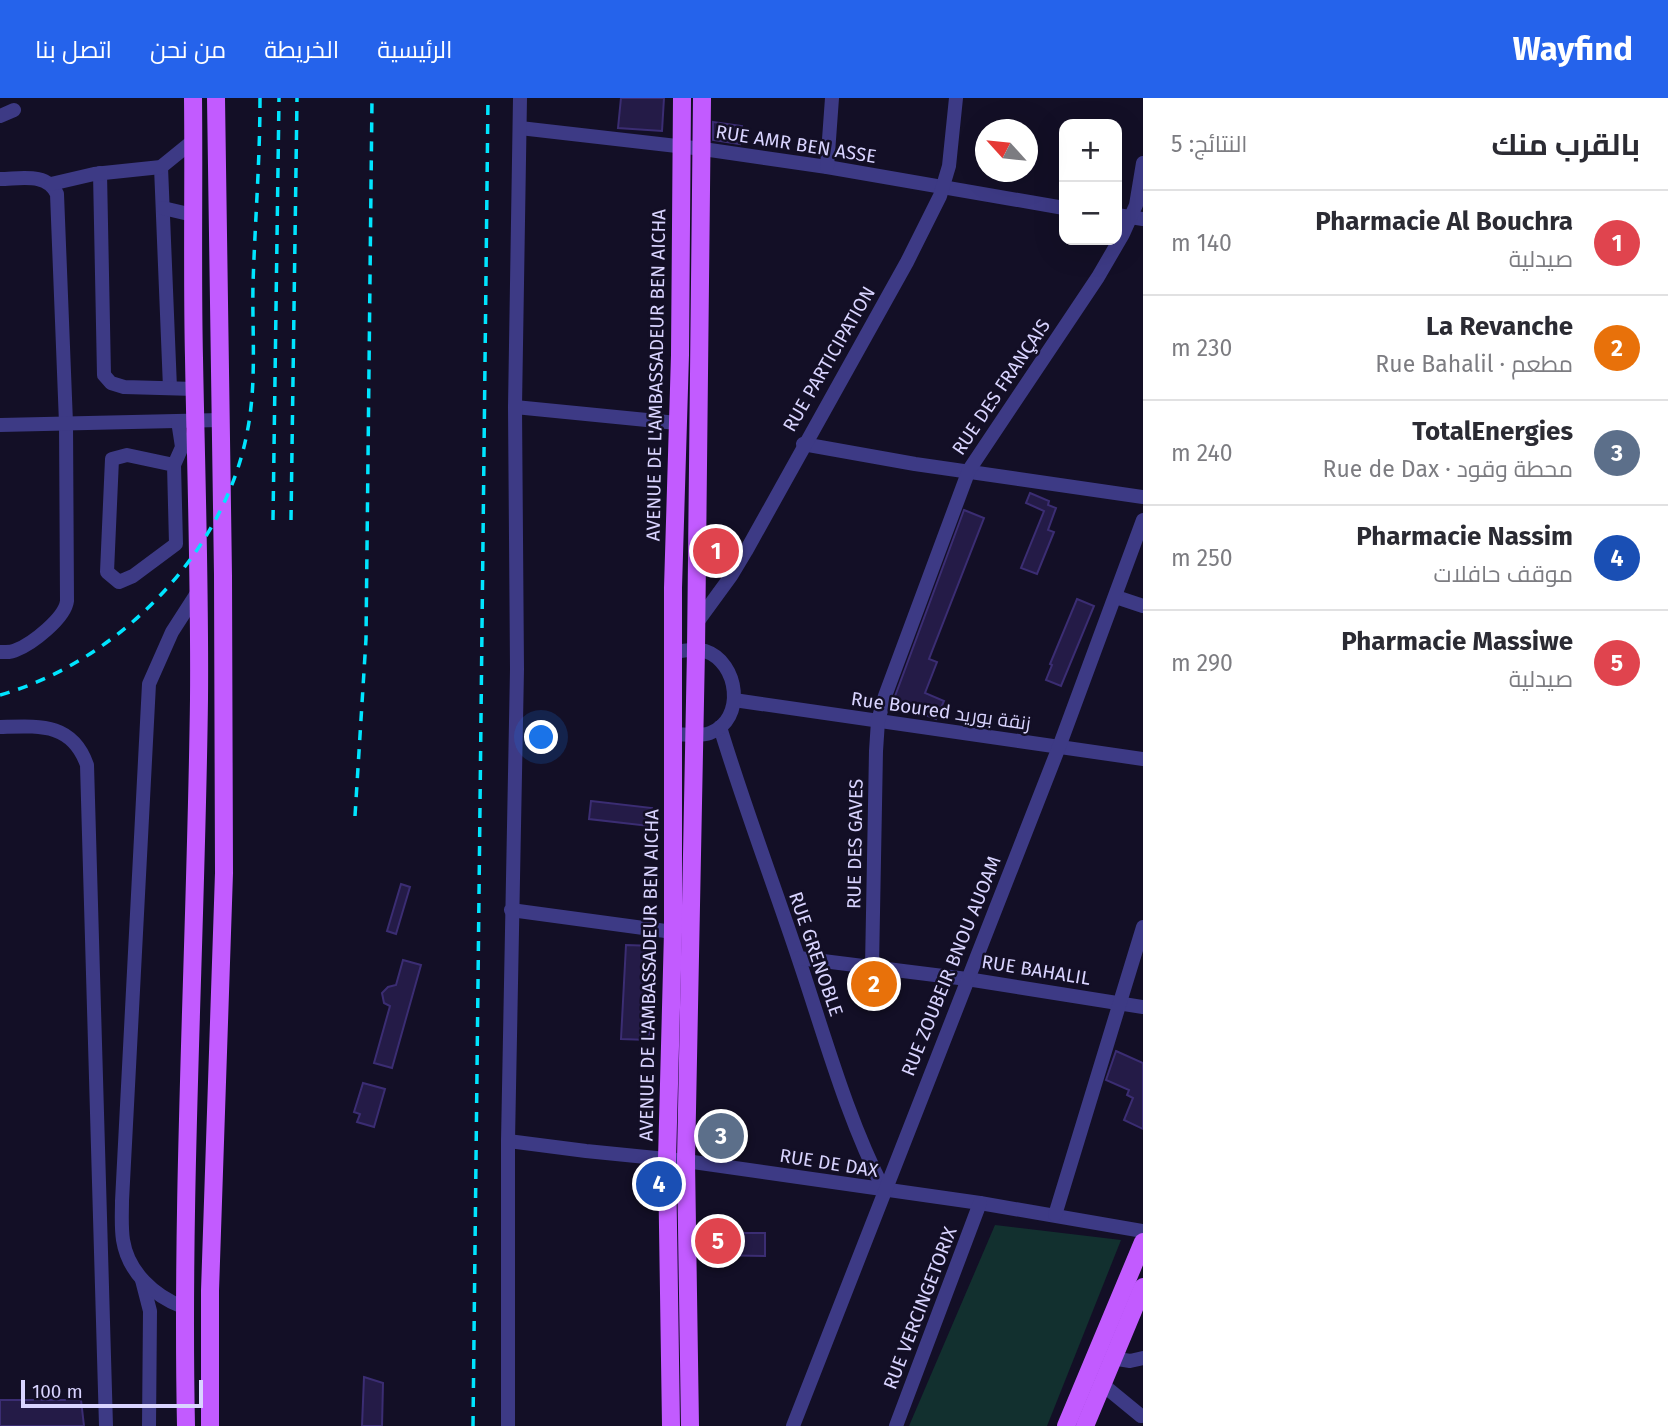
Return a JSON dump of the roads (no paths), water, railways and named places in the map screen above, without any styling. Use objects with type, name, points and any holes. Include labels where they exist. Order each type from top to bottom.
[{"type":"main road","points":[[186,1426],[183,1307],[196,877],[199,590],[198,540],[187,421],[195,389],[193,98]]},
{"type":"main road","points":[[210,1426],[209,1291],[224,873],[215,98]]},
{"type":"main road","name":"AVENUE DE L'AMBASSADEUR BEN AICHA","points":[[671,1426],[667,1160],[673,932],[672,734],[682,98]]},
{"type":"main road","points":[[690,1426],[686,1161],[696,650],[702,98]]},
{"type":"main road","points":[[193,141],[216,140]]},
{"type":"main road","points":[[193,215],[217,215]]},
{"type":"main road","points":[[198,540],[222,537]]},
{"type":"main road","points":[[1085,1426],[1102,1384],[1105,1355],[1143,1242]]},
{"type":"main road","points":[[1066,1426],[1141,1296]]},
{"type":"street","points":[[509,1426],[508,1141],[516,669],[515,407],[520,98]]},
{"type":"street","points":[[827,167],[832,98]]},
{"type":"street","name":"RUE PARTICIPATION","points":[[696,624],[731,576],[907,261],[944,187],[949,166],[956,98]]},
{"type":"street","name":"RUE AMR BEN ASSE","points":[[520,128],[703,149],[827,167],[1059,207]]},
{"type":"street","points":[[51,184],[100,173],[161,167],[193,141]]},
{"type":"street","name":"RUE DES FRANÇAIS","points":[[878,721],[906,634],[969,470],[1098,276],[1130,217],[1143,163]]},
{"type":"street","points":[[161,167],[170,388]]},
{"type":"street","points":[[100,173],[104,375],[111,383],[124,387],[195,389]]},
{"type":"street","points":[[0,179],[41,179],[51,184],[57,194],[66,424],[67,606],[59,618],[24,646],[11,652],[0,653]]},
{"type":"street","points":[[163,208],[193,215]]},
{"type":"street","points":[[515,407],[677,423]]},
{"type":"street","points":[[0,425],[220,420]]},
{"type":"street","points":[[174,465],[127,456],[112,459],[107,572],[119,582],[133,576],[176,544],[174,465],[182,447],[187,421]]},
{"type":"street","points":[[803,444],[915,464],[1143,497]]},
{"type":"street","name":"RUE ZOUBEIR BNOU AUOAM","points":[[793,1426],[1059,747],[1143,520]]},
{"type":"street","points":[[183,1307],[165,1299],[142,1279],[129,1260],[122,1238],[122,1201],[149,684],[172,632],[199,590]]},
{"type":"street","points":[[1116,597],[1143,606]]},
{"type":"street","points":[[672,734],[710,733],[727,720],[734,700],[734,687],[727,670],[715,657],[696,650],[673,652]]},
{"type":"street","name":"Rue Boured زنقة بوريد","points":[[734,700],[1143,759]]},
{"type":"street","name":"RUE DES GAVES","points":[[872,967],[878,721]]},
{"type":"street","points":[[0,727],[44,726],[56,731],[75,742],[82,750],[87,765],[106,1426]]},
{"type":"street","name":"RUE GRENOBLE","points":[[720,727],[826,1043],[864,1148],[884,1191]]},
{"type":"street","points":[[511,910],[673,932]]},
{"type":"street","points":[[1055,1215],[1143,927]]},
{"type":"street","name":"RUE BAHALIL","points":[[799,958],[967,979],[1143,1007]]},
{"type":"street","name":"RUE DE DAX","points":[[508,1141],[686,1161],[980,1203],[1143,1231]]},
{"type":"street","name":"RUE VERCINGETORIX","points":[[895,1426],[980,1203]]},
{"type":"street","points":[[142,1279],[150,1322],[149,1426]]},
{"type":"street","points":[[1105,1355],[1130,1361],[1141,1360]]},
{"type":"street","points":[[1102,1384],[1138,1419]]},
{"type":"railway","points":[[0,695],[43,679],[85,657],[124,630],[159,597],[190,560],[215,520],[235,478],[247,433],[252,396],[260,98]]},
{"type":"railway","points":[[273,520],[279,98]]},
{"type":"railway","points":[[291,520],[297,98]]},
{"type":"railway","points":[[355,816],[366,639],[372,98]]},
{"type":"railway","points":[[473,1426],[488,98]]},
{"type":"place","name":"Pharmacie Al Bouchra","points":[[716,551]]},
{"type":"place","name":"La Revanche","points":[[874,984]]},
{"type":"place","name":"TotalEnergies","points":[[721,1136]]},
{"type":"place","name":"Pharmacie Nassim","points":[[659,1184]]},
{"type":"place","name":"Pharmacie Massiwe","points":[[718,1241]]}]
